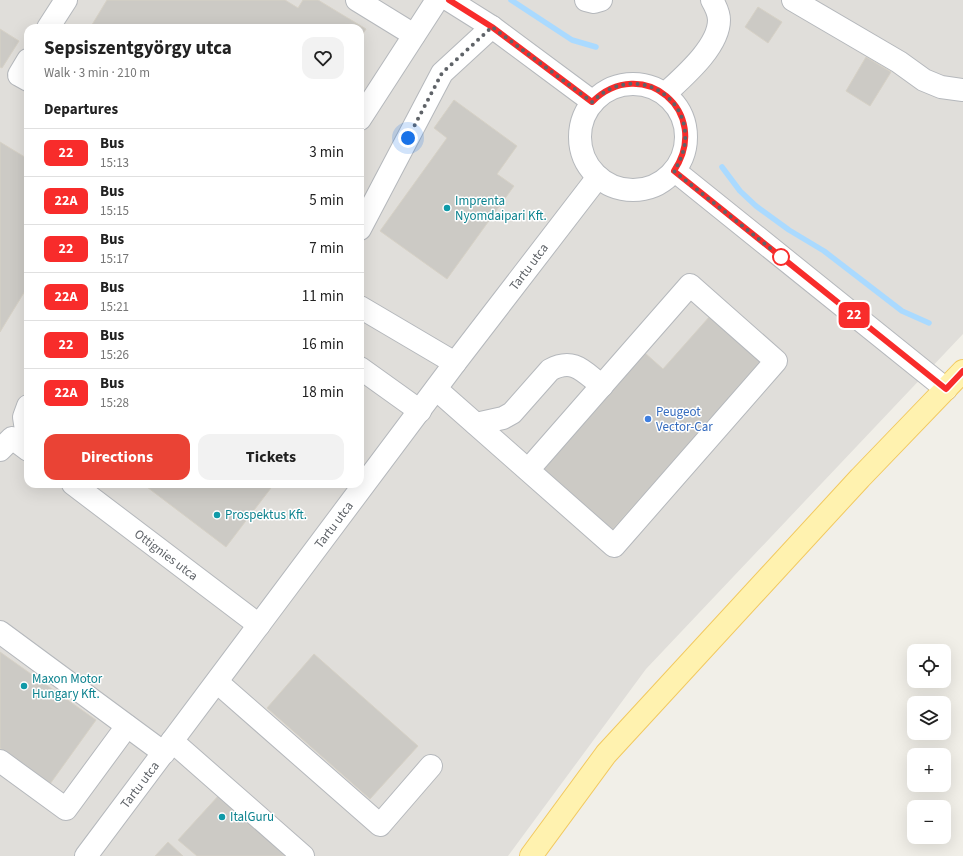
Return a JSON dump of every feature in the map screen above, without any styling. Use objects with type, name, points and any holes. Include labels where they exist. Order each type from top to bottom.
[{"type":"main road","points":[[531,856],[606,754],[860,478],[963,371]]},
{"type":"street","points":[[51,24],[66,0]]},
{"type":"street","points":[[357,0],[414,35]]},
{"type":"street","points":[[364,113],[438,0]]},
{"type":"street","points":[[450,0],[492,27],[592,102]]},
{"type":"street","points":[[586,0],[594,2],[600,0]]},
{"type":"street","points":[[665,94],[700,58],[714,38],[719,22],[718,13],[712,0]]},
{"type":"street","points":[[793,0],[899,62],[924,80],[941,87],[963,90]]},
{"type":"street","points":[[364,221],[442,73],[492,27]]},
{"type":"street","points":[[24,67],[19,75],[24,78]]},
{"type":"street","points":[[626,84],[646,85],[665,94],[677,107],[682,116],[687,134],[684,154],[674,171],[660,183],[637,190],[614,187],[598,176],[586,162],[580,145],[583,118],[592,102],[608,90],[626,84]]},
{"type":"street","points":[[674,171],[946,389]]},
{"type":"street","name":"Tartu utca","points":[[364,485],[598,176]]},
{"type":"street","points":[[436,389],[614,546],[776,361],[690,285],[528,470]]},
{"type":"street","points":[[364,309],[456,363]]},
{"type":"street","points":[[476,424],[503,418],[512,413],[550,370],[558,366],[567,364],[576,366],[602,386]]},
{"type":"street","points":[[364,371],[420,411]]},
{"type":"street","points":[[17,445],[24,417]]},
{"type":"street","name":"Ottignies utca","points":[[78,488],[259,625]]},
{"type":"street","name":"Tartu utca","points":[[86,856],[362,488]]},
{"type":"street","points":[[0,632],[127,726],[168,747],[303,856]]},
{"type":"street","points":[[217,682],[380,824],[431,766]]},
{"type":"street","points":[[0,760],[66,809],[127,726]]},
{"type":"shaded area","points":[[0,0],[963,0],[963,334],[646,669],[508,856],[0,856]]},
{"type":"building","points":[[107,0],[285,0],[298,8],[303,0],[318,0],[358,24],[92,24]]},
{"type":"building","points":[[758,7],[782,22],[768,43],[745,27]]},
{"type":"building","points":[[0,29],[19,41],[2,68],[0,67]]},
{"type":"building","points":[[866,57],[891,72],[870,106],[846,91]]},
{"type":"building","name":"Imprenta Nyomdaipari Kft.","points":[[454,100],[517,146],[497,174],[514,186],[447,279],[380,231],[447,138],[434,128]]},
{"type":"building","points":[[0,142],[24,157],[24,293],[0,332]]},
{"type":"building","name":"Peugeot Vector-Car","points":[[710,316],[762,362],[611,531],[542,469],[645,353],[663,369]]},
{"type":"building","name":"Prospektus Kft.","points":[[148,488],[271,488],[226,547]]},
{"type":"building","name":"Maxon Motor Hungary Kft.","points":[[0,652],[96,720],[50,784],[0,748]]},
{"type":"building","points":[[314,654],[418,746],[370,799],[267,708]]},
{"type":"building","name":"ItalGuru","points":[[220,794],[289,856],[197,856],[178,840]]},
{"type":"building","points":[[168,842],[183,856],[155,856]]},
{"type":"waterway","points":[[511,0],[572,40],[596,47]]},
{"type":"waterway","points":[[722,167],[740,191],[756,206],[789,230],[824,251],[902,311],[929,323]]},
{"type":"bus line","name":"22","points":[[449,0],[492,27],[592,102],[608,90],[626,84],[646,85],[665,94],[677,107],[682,116],[687,134],[684,154],[674,171],[946,389],[963,371]]},
{"type":"place","name":"Imprenta Nyomdaipari Kft.","points":[[447,208]]},
{"type":"place","name":"Peugeot Vector-Car","points":[[648,419]]},
{"type":"place","name":"Prospektus Kft.","points":[[217,515]]},
{"type":"place","name":"Maxon Motor Hungary Kft.","points":[[24,686]]},
{"type":"place","name":"ItalGuru","points":[[222,817]]},
{"type":"route","points":[[408,138],[442,73],[492,27],[592,102],[608,90],[626,84],[646,85],[665,94],[677,107],[682,116],[687,134],[684,154],[674,171],[785,260],[781,257]]}]
